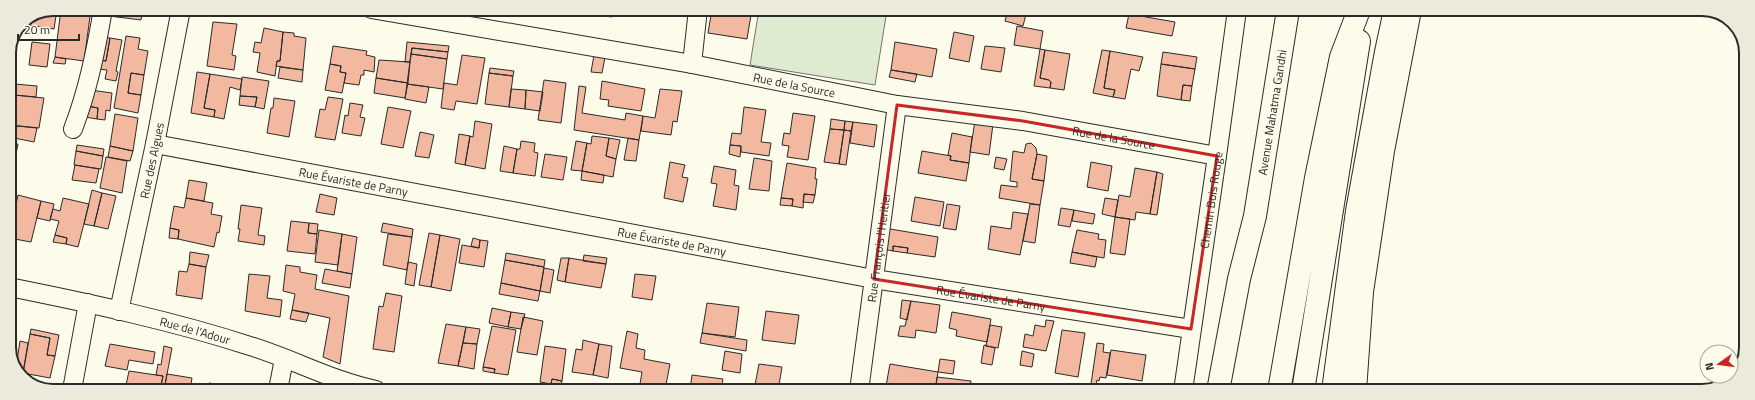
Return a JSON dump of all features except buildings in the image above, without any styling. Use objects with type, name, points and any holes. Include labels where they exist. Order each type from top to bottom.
[{"type":"main road","name":"Avenue Mahatma Gandhi","points":[[1219,384],[1238,280],[1255,216],[1287,16]]},
{"type":"main road","points":[[1280,384],[1316,178],[1341,57],[1358,16]]},
{"type":"main road","points":[[1305,384],[1363,16]]},
{"type":"main road","points":[[1334,384],[1357,211],[1394,16]]},
{"type":"main road","points":[[1355,384],[1362,292],[1383,151],[1409,16]]},
{"type":"main road","name":"Avenue Mahatma Gandhi","points":[[1235,384],[1256,237],[1255,216]]},
{"type":"street","points":[[73,129],[83,103],[91,74],[102,16]]},
{"type":"street","name":"Rue des Algues","points":[[119,311],[156,144],[180,16]]},
{"type":"street","name":"Rue de la Source","points":[[412,16],[692,64],[897,105],[1023,121],[1218,156]]},
{"type":"street","points":[[692,64],[697,16]]},
{"type":"street","name":"Chemin Bois Rouge","points":[[1184,384],[1218,156],[1235,16]]},
{"type":"street","name":"Rue François l'Heritier","points":[[860,384],[897,105]]},
{"type":"street","name":"Rue Évariste de Parny","points":[[156,144],[874,279],[1191,329]]},
{"type":"street","name":"Rue de l'Adour","points":[[16,288],[88,303],[251,346],[329,376],[356,384]]},
{"type":"street","points":[[73,384],[88,303]]},
{"type":"street","points":[[279,384],[284,359]]},
{"type":"highlighted area","points":[[897,105],[1023,121],[1217,156],[1191,329],[874,279]]},
{"type":"green space","points":[[758,16],[886,16],[875,85],[750,65]]}]
